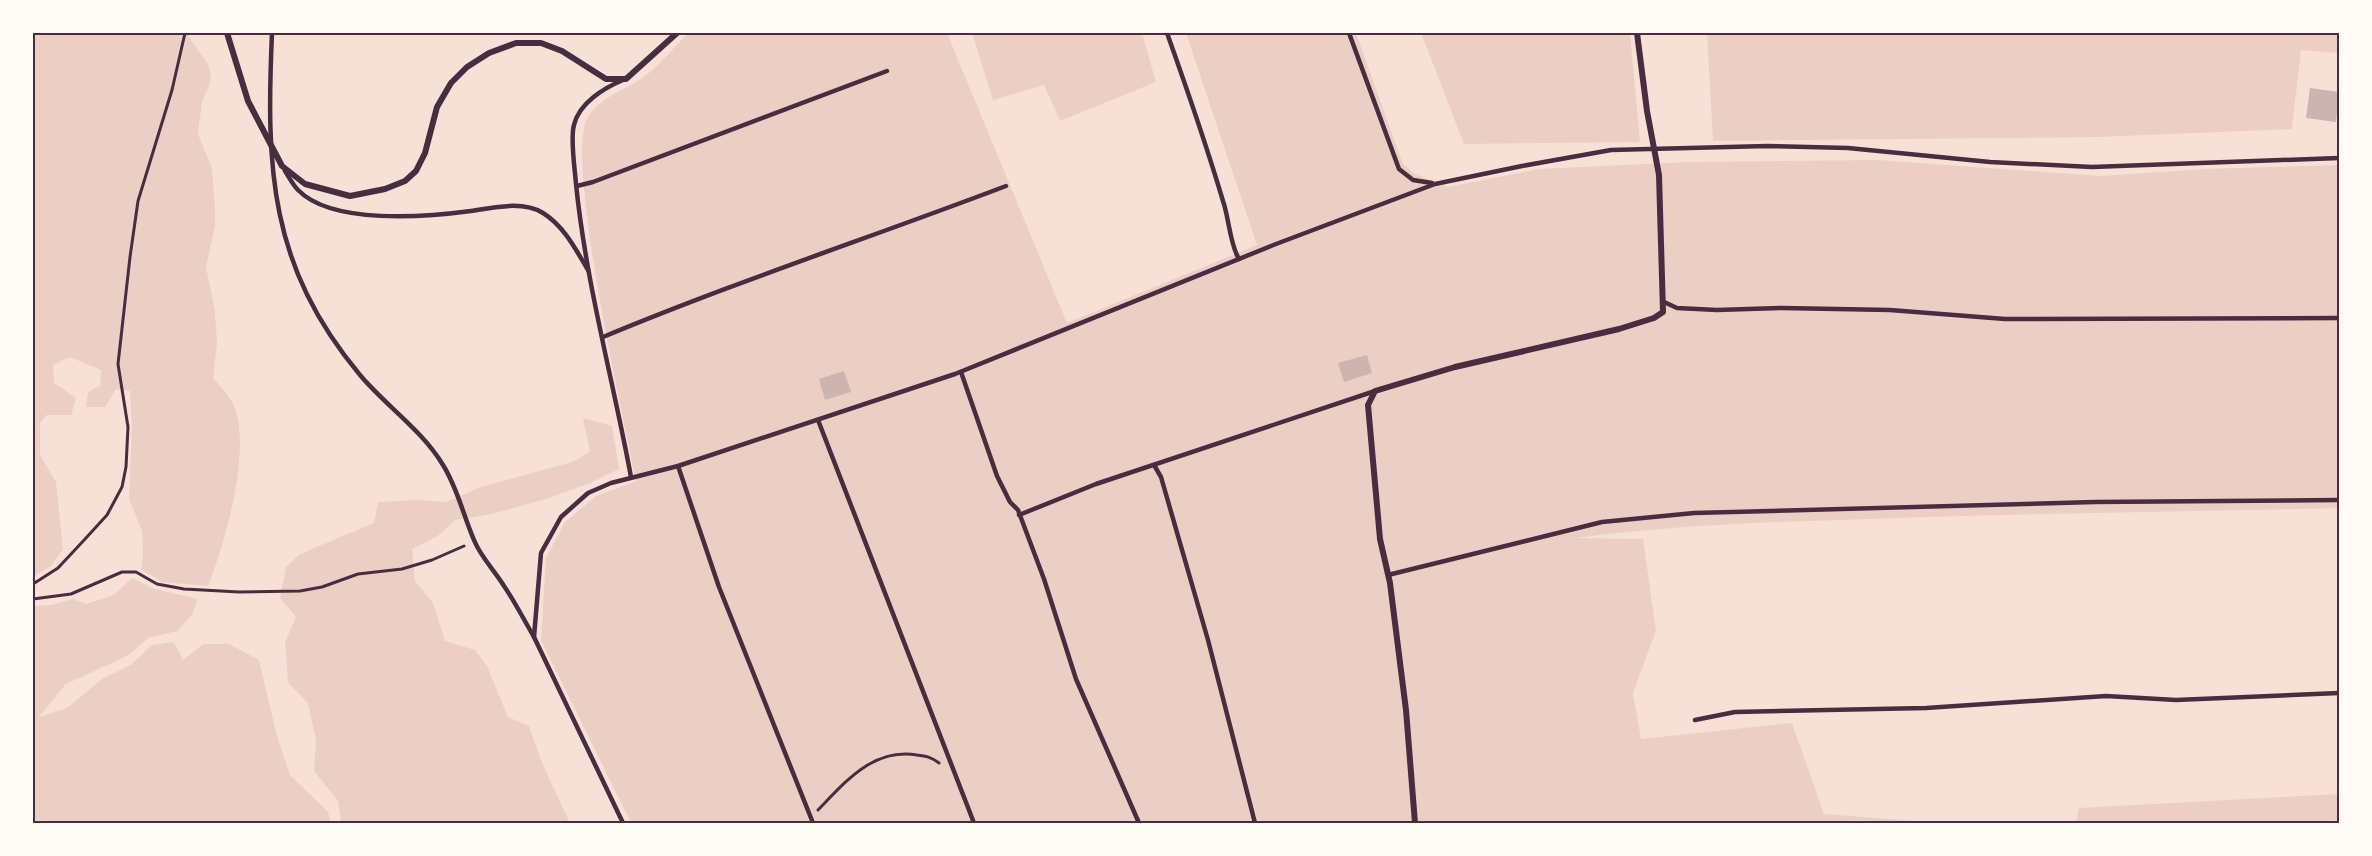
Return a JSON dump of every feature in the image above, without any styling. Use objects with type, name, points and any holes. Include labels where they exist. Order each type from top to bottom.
[{"type":"street","points":[[227,33],[248,101],[282,166],[305,184],[350,196],[369,194],[405,181],[416,171],[424,153],[437,107],[451,83],[467,67],[489,53],[516,43],[542,43],[562,51],[606,79],[626,79],[677,33]]},
{"type":"street","points":[[1415,823],[1406,710],[1388,574],[1380,539],[1368,405],[1375,391],[1455,367],[1565,342],[1654,318],[1663,312],[1659,175],[1647,111],[1637,33]]},
{"type":"lane","points":[[272,33],[270,146],[274,190],[284,237],[306,295],[328,334],[361,376],[418,433],[443,464],[461,498],[474,542],[504,586],[534,637],[623,823]]},
{"type":"lane","points":[[1167,33],[1205,140],[1230,221],[1235,254],[1239,259]]},
{"type":"lane","points":[[1349,33],[1399,169],[1413,180],[1435,184]]},
{"type":"lane","points":[[577,186],[594,182],[886,71]]},
{"type":"lane","points":[[626,79],[607,87],[583,107],[573,125],[580,220],[631,477]]},
{"type":"lane","points":[[534,637],[541,553],[561,517],[588,494],[611,483],[678,466],[962,372],[1239,259],[1435,184],[1611,150],[1848,148],[1990,162],[2092,167],[2339,158]]},
{"type":"lane","points":[[282,166],[298,190],[316,202],[348,213],[413,217],[510,206],[534,210],[556,224],[572,243],[591,275]]},
{"type":"lane","points":[[603,337],[750,278],[866,239],[1006,186]]},
{"type":"lane","points":[[1664,302],[1677,308],[1717,310],[1782,308],[1890,310],[2006,318],[2339,318]]},
{"type":"lane","points":[[962,372],[997,476],[1019,515],[1044,579],[1076,679],[1139,823]]},
{"type":"lane","points":[[1019,515],[1096,484],[1375,391]]},
{"type":"lane","points":[[818,420],[974,823]]},
{"type":"lane","points":[[1154,465],[1161,477],[1196,597],[1255,823]]},
{"type":"lane","points":[[678,466],[719,587],[812,820]]},
{"type":"lane","points":[[1388,574],[1602,522],[1694,513],[2095,501],[2339,500]]},
{"type":"lane","points":[[1695,720],[1735,712],[1926,708],[2106,696],[2176,700],[2339,693]]},
{"type":"path","points":[[33,584],[58,567],[86,538],[107,515],[122,487],[126,467],[128,427],[118,364],[130,257],[138,201],[172,90],[185,33]]},
{"type":"path","points":[[33,599],[70,594],[122,572],[136,572],[157,584],[184,590],[300,591],[322,587],[357,574],[402,569],[432,560],[474,542]]},
{"type":"path","points":[[812,820],[869,762],[900,752],[931,757],[954,776]]},
{"type":"shaded area","points":[[33,33],[186,33],[209,66],[211,81],[202,102],[198,134],[212,169],[215,207],[215,226],[206,267],[215,311],[217,344],[213,378],[231,400],[238,419],[240,441],[235,493],[208,586],[162,582],[141,569],[142,531],[129,499],[132,425],[130,391],[116,389],[105,407],[86,407],[88,392],[100,386],[101,370],[70,357],[53,365],[54,383],[76,398],[71,415],[47,415],[40,423],[40,455],[56,482],[63,549],[51,566],[33,577]]},
{"type":"shaded area","points":[[688,33],[947,33],[1067,323],[1257,245],[1186,33],[1356,33],[1403,164],[1415,174],[1448,187],[1539,169],[1689,162],[1878,160],[2100,176],[2204,169],[2339,165],[2339,508],[1796,521],[1686,527],[1576,538],[1643,539],[1656,631],[1633,693],[1641,739],[1792,723],[1824,814],[1943,823],[631,823],[541,640],[546,558],[565,522],[596,496],[636,481],[609,351],[589,234],[583,182],[582,141],[588,117],[599,104],[652,70]]},
{"type":"shaded area","points":[[972,33],[1142,33],[1156,82],[1060,121],[1044,85],[993,100]]},
{"type":"shaded area","points":[[1421,33],[1630,33],[1640,142],[1464,144]]},
{"type":"shaded area","points":[[1707,33],[2339,33],[2339,53],[2301,50],[2292,129],[2097,137],[1713,141]]},
{"type":"shaded area","points":[[583,418],[612,426],[619,469],[590,483],[546,499],[492,514],[455,520],[439,535],[412,549],[415,581],[433,603],[445,641],[475,650],[487,666],[508,717],[529,726],[542,763],[570,823],[341,823],[338,801],[314,771],[316,740],[308,703],[288,683],[285,642],[296,617],[280,598],[286,567],[300,554],[374,523],[378,502],[417,500],[446,502],[481,487],[572,462],[590,452]]},
{"type":"shaded area","points":[[132,578],[155,589],[198,599],[192,615],[177,631],[148,638],[127,656],[66,684],[39,717],[67,708],[102,679],[131,665],[152,645],[174,642],[183,660],[203,644],[229,644],[259,660],[277,736],[290,775],[328,812],[331,823],[33,823],[33,606],[51,605],[73,599],[86,604],[114,595]]},
{"type":"shaded area","points":[[2339,794],[2339,823],[2076,823],[2079,808]]},
{"type":"building","points":[[2310,88],[2339,92],[2336,122],[2306,118]]},
{"type":"building","points":[[1367,355],[1372,373],[1344,382],[1338,363]]},
{"type":"building","points":[[844,371],[851,392],[825,400],[819,379]]}]
